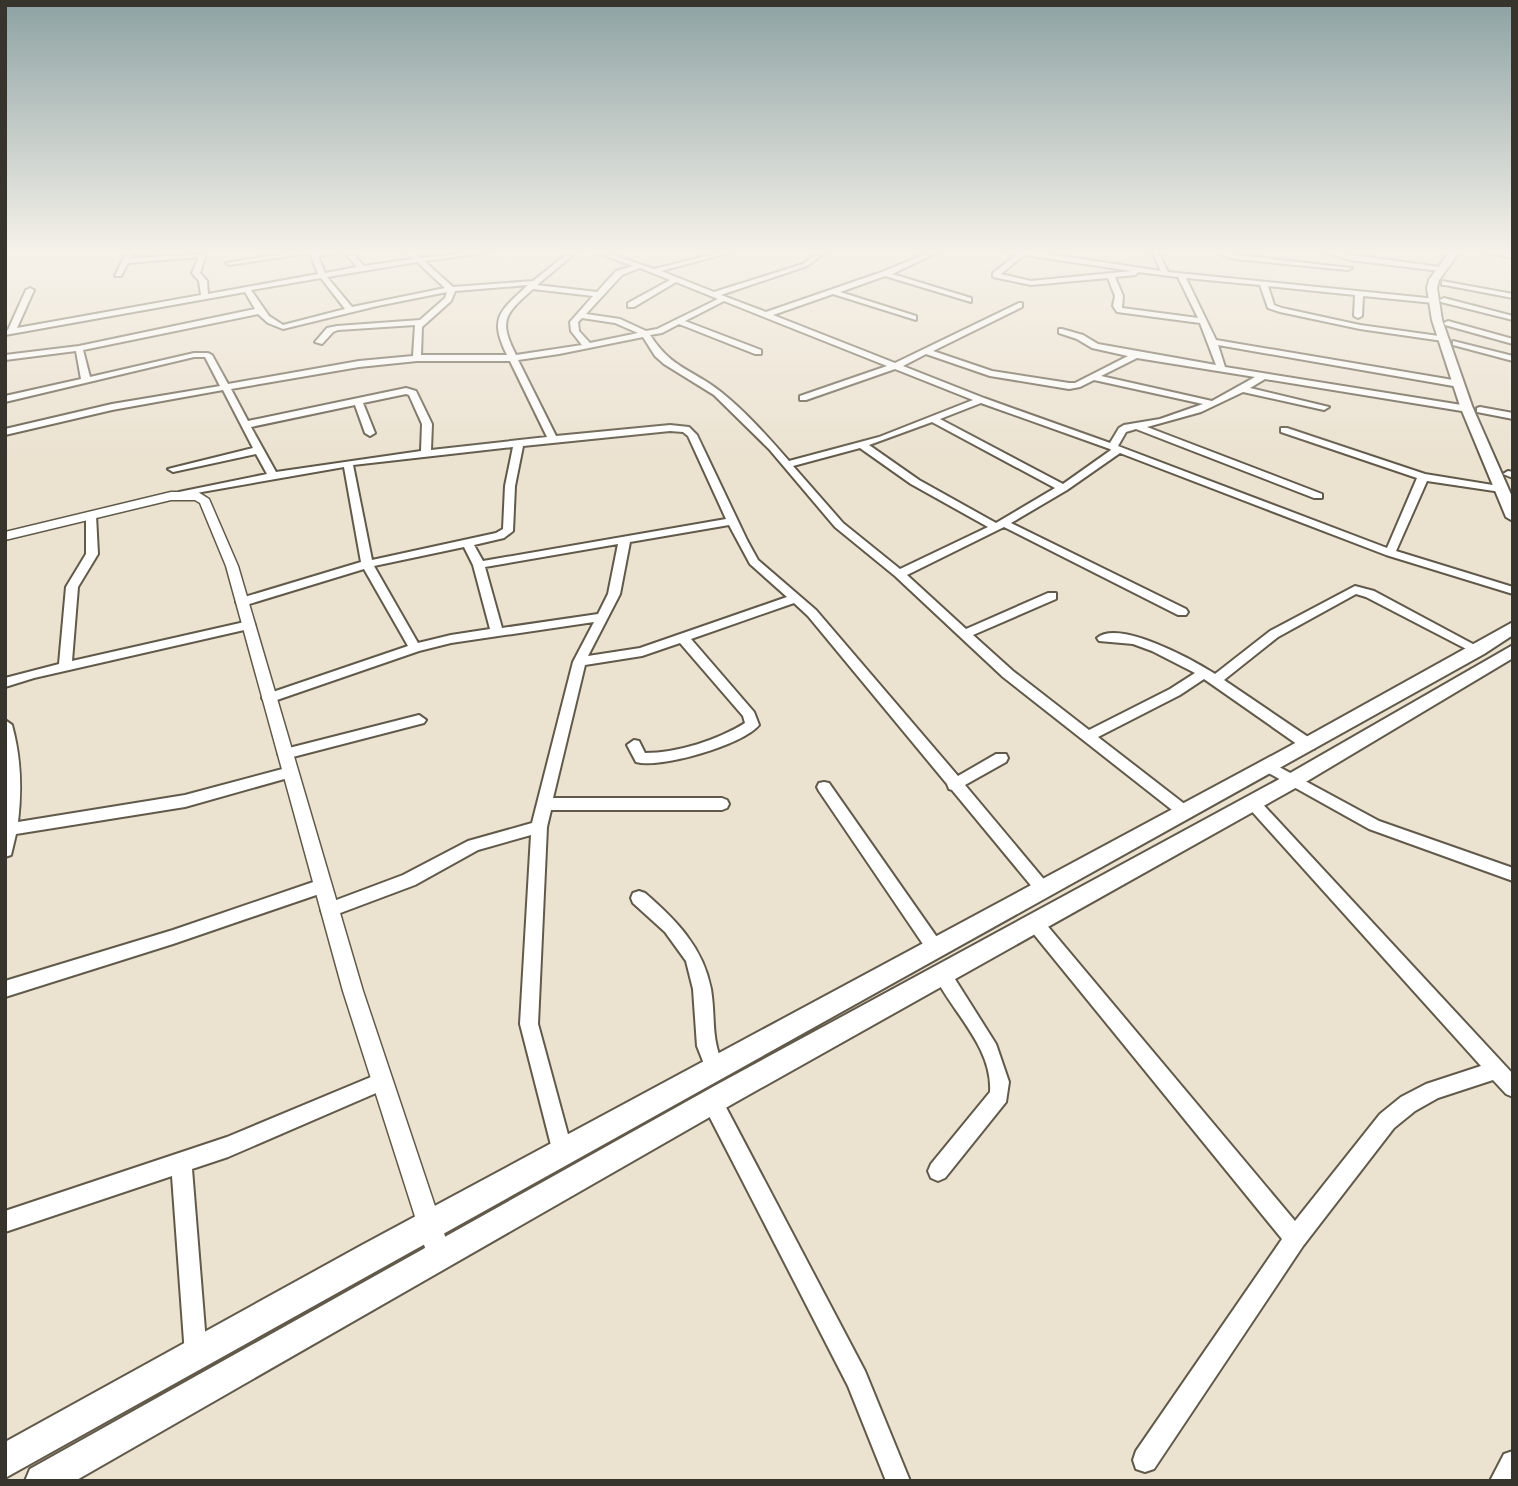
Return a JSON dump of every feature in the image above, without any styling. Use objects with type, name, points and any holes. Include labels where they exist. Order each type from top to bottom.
[{"type":"main road","points":[[1444,319],[1459,384],[1509,481],[1513,517]]},
{"type":"main road","points":[[1447,319],[1449,341],[1474,409]]},
{"type":"main road","points":[[5,1461],[428,1224],[1270,767],[1478,650],[1513,627]]},
{"type":"main road","points":[[50,1479],[439,1254],[1034,922],[1292,782],[1513,650]]},
{"type":"street","points":[[7,334],[85,319]]},
{"type":"street","points":[[5,358],[79,348],[218,319]]},
{"type":"street","points":[[272,319],[284,327],[310,319]]},
{"type":"street","points":[[417,358],[417,330],[424,319]]},
{"type":"street","points":[[502,319],[502,336],[553,440]]},
{"type":"street","points":[[578,319],[573,325],[588,346]]},
{"type":"street","points":[[607,319],[617,321],[646,335],[662,357],[717,393],[788,464],[826,511],[1008,674],[1186,813]]},
{"type":"street","points":[[5,432],[112,407],[359,364],[417,358],[513,358],[588,346],[646,335],[684,319]]},
{"type":"street","points":[[777,319],[895,366],[932,371],[981,400],[1116,448],[1390,553],[1513,591]]},
{"type":"street","points":[[803,398],[895,366],[990,319]]},
{"type":"street","points":[[1191,319],[1204,321],[1221,368]]},
{"type":"street","points":[[1324,319],[1449,341],[1513,359]]},
{"type":"street","points":[[319,342],[330,330],[337,328],[421,322]]},
{"type":"street","points":[[680,322],[758,352]]},
{"type":"street","points":[[1448,323],[1513,342]]},
{"type":"street","points":[[1062,331],[1095,346],[1136,355],[1513,416]]},
{"type":"street","points":[[1213,342],[1459,384]]},
{"type":"street","points":[[79,348],[86,380]]},
{"type":"street","points":[[925,351],[990,373],[1058,386],[1077,385],[1136,355]]},
{"type":"street","points":[[5,399],[202,354],[211,357],[272,474]]},
{"type":"street","points":[[932,371],[950,360]]},
{"type":"street","points":[[899,574],[1000,525],[1063,488],[1116,448],[1122,430],[1158,424],[1242,389],[1263,376]]},
{"type":"street","points":[[1093,377],[1210,403]]},
{"type":"street","points":[[1242,389],[1324,407]]},
{"type":"street","points":[[245,425],[401,391],[413,393],[427,424],[426,455]]},
{"type":"street","points":[[788,464],[862,446],[981,400]]},
{"type":"street","points":[[358,401],[370,433]]},
{"type":"street","points":[[935,420],[1063,488]]},
{"type":"street","points":[[1139,426],[1318,496]]},
{"type":"street","points":[[176,482],[272,474],[553,440],[670,428],[687,429],[754,562],[812,613],[1044,889]]},
{"type":"street","points":[[1284,429],[1423,477],[1509,481]]},
{"type":"street","points":[[242,602],[368,564],[500,536],[508,531],[510,486],[518,444]]},
{"type":"street","points":[[862,446],[937,495],[1182,612]]},
{"type":"street","points":[[5,536],[91,515],[259,450]]},
{"type":"street","points":[[348,463],[368,564],[415,648]]},
{"type":"street","points":[[1390,553],[1423,477]]},
{"type":"street","points":[[176,482],[205,501],[232,566],[329,910],[439,1254]]},
{"type":"street","points":[[65,667],[72,587],[92,554],[91,515]]},
{"type":"street","points":[[478,565],[732,521]]},
{"type":"street","points":[[563,1153],[529,1024],[539,827],[579,662],[614,594],[625,538]]},
{"type":"street","points":[[468,543],[478,565],[497,633]]},
{"type":"street","points":[[1087,737],[1208,678],[1274,634],[1355,590],[1370,594],[1478,650]]},
{"type":"street","points":[[964,634],[1052,596]]},
{"type":"street","points":[[579,662],[642,652],[794,599]]},
{"type":"street","points":[[270,698],[415,648],[451,639],[601,617]]},
{"type":"street","points":[[5,683],[249,625]]},
{"type":"street","points":[[634,745],[641,758],[656,758],[707,745],[752,724],[749,715],[682,637]]},
{"type":"street","points":[[1103,638],[1138,642],[1208,678],[1309,745]]},
{"type":"street","points":[[285,754],[419,720]]},
{"type":"street","points":[[5,725],[15,767],[15,797],[5,851]]},
{"type":"street","points":[[954,785],[1001,758]]},
{"type":"street","points":[[1270,767],[1292,782],[1374,825],[1513,875]]},
{"type":"street","points":[[9,829],[175,803],[290,772]]},
{"type":"street","points":[[824,787],[935,948]]},
{"type":"street","points":[[1252,802],[1513,1088]]},
{"type":"street","points":[[544,804],[722,804]]},
{"type":"street","points":[[329,910],[409,880],[473,845],[539,827]]},
{"type":"street","points":[[5,989],[173,937],[322,886]]},
{"type":"street","points":[[639,898],[676,930],[690,953],[702,989],[705,1049],[715,1068]]},
{"type":"street","points":[[1034,922],[1295,1238]]},
{"type":"street","points":[[938,1171],[999,1095],[1002,1085],[988,1048],[942,973]]},
{"type":"street","points":[[1145,1460],[1295,1238],[1387,1121],[1408,1104],[1433,1090],[1497,1070]]},
{"type":"street","points":[[5,1222],[181,1164],[383,1081]]},
{"type":"street","points":[[712,1101],[858,1380],[898,1481]]},
{"type":"street","points":[[181,1164],[196,1354]]},
{"type":"street","points":[[1502,1481],[1513,1463]]}]
